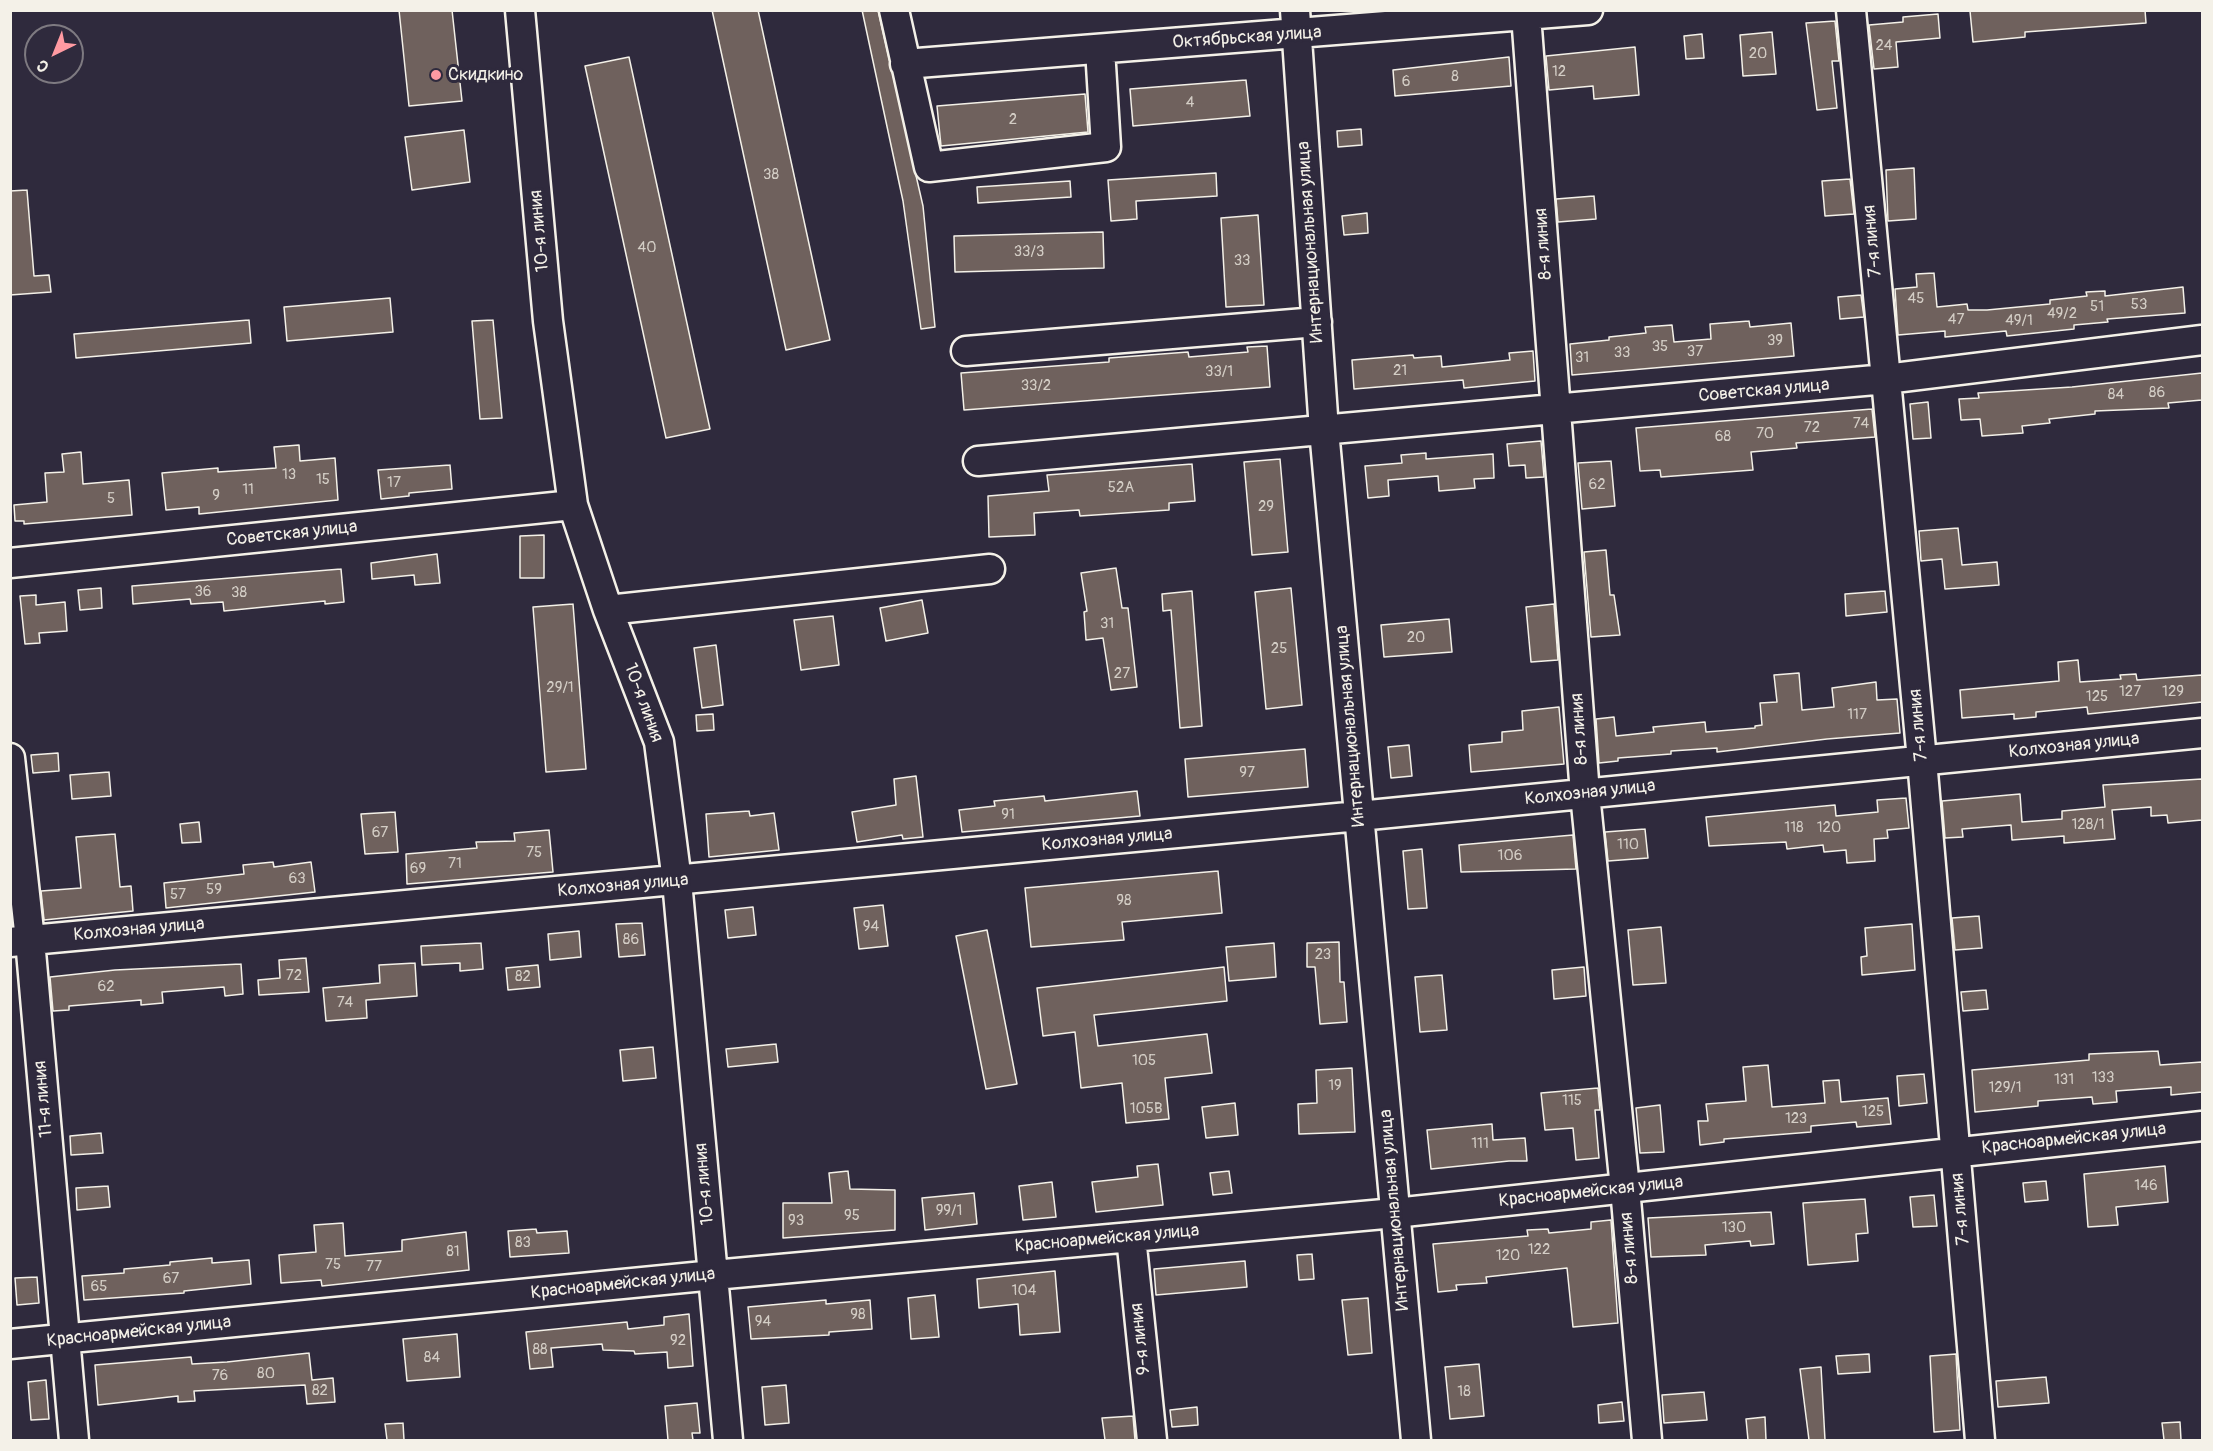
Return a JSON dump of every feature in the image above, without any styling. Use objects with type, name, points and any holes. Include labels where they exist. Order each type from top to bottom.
[{"type":"street","name":"10-я линия","points":[[520,10],[548,321],[573,505],[608,610],[659,742],[677,881],[728,1440]]},
{"type":"street","points":[[894,10],[929,167],[1106,147],[1100,49]]},
{"type":"street","name":"Октябрьская улица","points":[[905,64],[1100,49],[1296,22],[1526,15],[1588,10]]},
{"type":"street","name":"7-я линия","points":[[1851,10],[1922,760],[1980,1440]]},
{"type":"street","name":"8-я линия","points":[[1526,15],[1585,794],[1625,1188],[1647,1440]]},
{"type":"street","name":"Интернациональная улица","points":[[1296,22],[1324,430],[1416,1440]]},
{"type":"street","points":[[966,351],[1317,321]]},
{"type":"street","name":"Советская улица","points":[[978,461],[1887,380],[2202,340]]},
{"type":"street","name":"Советская улица","points":[[10,563],[573,505]]},
{"type":"street","points":[[608,610],[990,569]]},
{"type":"street","name":"Колхозная улица","points":[[20,941],[1359,816],[2202,733]]},
{"type":"street","name":"11-я линия","points":[[10,758],[20,941],[66,1340],[74,1440]]},
{"type":"street","name":"Красноармейская улица","points":[[10,1344],[714,1275],[1395,1214],[1956,1151],[2202,1126]]},
{"type":"street","name":"9-я линия","points":[[1131,1237],[1152,1440]]},
{"type":"building","points":[[399,10],[452,10],[462,101],[409,106]]},
{"type":"building","points":[[712,10],[758,10],[830,340],[786,350]]},
{"type":"building","points":[[862,10],[878,10],[923,206],[935,327],[921,329],[903,201]]},
{"type":"building","points":[[2145,10],[2146,23],[2025,32],[2025,37],[1973,42],[1970,11]]},
{"type":"building","points":[[1938,14],[1940,38],[1896,42],[1898,67],[1874,69],[1869,25],[1903,22],[1903,17]]},
{"type":"building","points":[[1835,21],[1839,61],[1832,61],[1837,108],[1817,110],[1806,23]]},
{"type":"building","points":[[1772,32],[1776,74],[1743,76],[1740,35]]},
{"type":"building","points":[[1702,34],[1704,58],[1686,59],[1684,36]]},
{"type":"building","points":[[1635,47],[1639,95],[1594,99],[1593,86],[1549,90],[1546,56]]},
{"type":"building","points":[[629,57],[710,429],[666,438],[585,66]]},
{"type":"building","points":[[1509,57],[1511,86],[1395,96],[1393,70]]},
{"type":"building","points":[[1246,80],[1250,116],[1133,126],[1130,89]]},
{"type":"building","points":[[1085,94],[1088,132],[941,146],[937,106]]},
{"type":"building","points":[[1361,129],[1362,145],[1338,147],[1337,131]]},
{"type":"building","points":[[464,130],[470,182],[412,190],[405,137]]},
{"type":"building","points":[[1914,168],[1916,219],[1888,221],[1886,170]]},
{"type":"building","points":[[1216,173],[1217,196],[1136,201],[1137,219],[1111,221],[1108,180]]},
{"type":"building","points":[[1850,179],[1854,214],[1825,216],[1822,181]]},
{"type":"building","points":[[1070,181],[1071,197],[978,203],[977,187]]},
{"type":"building","points":[[27,190],[34,276],[49,275],[51,292],[10,295],[10,191]]},
{"type":"building","points":[[1594,196],[1596,219],[1558,222],[1556,199]]},
{"type":"building","points":[[1367,213],[1368,233],[1344,235],[1342,216]]},
{"type":"building","points":[[1258,215],[1264,305],[1226,307],[1221,218]]},
{"type":"building","points":[[1103,232],[1104,268],[955,272],[954,236]]},
{"type":"building","points":[[1934,273],[1937,307],[1967,304],[1968,310],[1987,310],[2050,304],[2050,300],[2087,296],[2086,292],[2105,291],[2105,296],[2183,287],[2185,313],[2107,319],[2108,322],[2074,325],[2074,329],[2007,336],[2006,331],[1945,337],[1945,331],[1898,335],[1895,289],[1917,287],[1916,274]]},
{"type":"building","points":[[1861,295],[1864,317],[1840,319],[1838,297]]},
{"type":"building","points":[[390,298],[393,332],[287,341],[284,307]]},
{"type":"building","points":[[249,320],[251,343],[76,358],[74,334]]},
{"type":"building","points":[[493,320],[502,418],[480,419],[472,321]]},
{"type":"building","points":[[1749,321],[1750,327],[1791,323],[1794,356],[1572,375],[1570,344],[1609,340],[1609,337],[1646,333],[1645,327],[1672,325],[1674,342],[1711,339],[1710,324]]},
{"type":"building","points":[[1267,346],[1270,387],[964,410],[961,373],[1109,362],[1109,358],[1188,352],[1189,357],[1248,352],[1247,347]]},
{"type":"building","points":[[1533,351],[1535,381],[1464,388],[1463,380],[1354,389],[1352,360],[1413,355],[1414,358],[1441,356],[1442,367],[1510,360],[1509,353]]},
{"type":"building","points":[[2202,373],[2202,400],[2168,403],[2169,408],[2095,411],[2095,414],[2049,419],[2050,423],[2022,426],[2023,433],[1982,436],[1980,419],[1961,420],[1959,399],[1979,398],[1978,393],[2072,387]]},
{"type":"building","points":[[1928,402],[1931,438],[1913,439],[1910,404]]},
{"type":"building","points":[[1872,409],[1875,437],[1796,443],[1797,448],[1751,452],[1753,470],[1661,477],[1660,470],[1640,471],[1636,428]]},
{"type":"building","points":[[1541,441],[1544,477],[1526,478],[1525,465],[1509,466],[1507,444]]},
{"type":"building","points":[[299,445],[300,461],[335,458],[338,500],[199,514],[199,507],[166,510],[162,473],[218,468],[218,472],[276,468],[274,447]]},
{"type":"building","points":[[81,452],[83,484],[129,480],[132,515],[24,524],[24,521],[15,521],[14,505],[47,502],[45,473],[64,472],[62,454]]},
{"type":"building","points":[[1426,453],[1426,459],[1493,454],[1494,478],[1474,479],[1475,488],[1439,491],[1438,476],[1388,480],[1389,496],[1368,498],[1365,466],[1402,463],[1401,455]]},
{"type":"building","points":[[1280,459],[1288,552],[1252,555],[1244,462]]},
{"type":"building","points":[[1611,461],[1615,506],[1582,509],[1578,463]]},
{"type":"building","points":[[1192,464],[1195,501],[1169,503],[1169,510],[1080,516],[1079,510],[1034,513],[1035,535],[989,537],[988,496],[1049,491],[1047,475]]},
{"type":"building","points":[[450,465],[452,489],[409,493],[409,496],[381,499],[378,470]]},
{"type":"building","points":[[1958,528],[1962,565],[1997,562],[1999,585],[1945,589],[1942,559],[1921,561],[1919,531]]},
{"type":"building","points":[[544,535],[544,578],[520,578],[520,536]]},
{"type":"building","points":[[1606,550],[1610,595],[1614,595],[1620,635],[1591,637],[1584,552]]},
{"type":"building","points":[[437,554],[440,583],[415,585],[414,575],[372,579],[371,563]]},
{"type":"building","points":[[1116,568],[1122,608],[1128,608],[1137,687],[1111,690],[1103,638],[1086,640],[1084,612],[1087,611],[1081,573]]},
{"type":"building","points":[[341,569],[344,602],[325,604],[325,601],[224,611],[223,602],[191,604],[190,599],[133,604],[132,586]]},
{"type":"building","points":[[101,588],[102,608],[80,610],[78,590]]},
{"type":"building","points":[[1291,588],[1302,705],[1266,709],[1255,592]]},
{"type":"building","points":[[1192,591],[1202,726],[1180,728],[1171,610],[1163,611],[1162,594]]},
{"type":"building","points":[[1885,591],[1887,612],[1846,616],[1845,594]]},
{"type":"building","points":[[36,595],[36,605],[65,602],[67,631],[39,633],[40,643],[25,644],[20,596]]},
{"type":"building","points":[[922,600],[928,633],[886,641],[880,608]]},
{"type":"building","points":[[573,604],[586,769],[546,772],[533,607]]},
{"type":"building","points":[[1554,604],[1558,660],[1531,662],[1526,607]]},
{"type":"building","points":[[833,616],[839,665],[801,670],[794,620]]},
{"type":"building","points":[[1449,619],[1452,652],[1384,657],[1381,625]]},
{"type":"building","points":[[716,645],[723,705],[702,708],[694,648]]},
{"type":"building","points":[[2078,660],[2080,682],[2121,679],[2120,675],[2136,674],[2137,680],[2202,675],[2202,702],[2088,714],[2087,707],[2036,712],[2036,717],[2014,719],[2014,714],[1962,718],[1960,690],[2059,681],[2058,662]]},
{"type":"building","points":[[1799,673],[1802,710],[1834,707],[1832,688],[1876,682],[1877,700],[1897,699],[1900,733],[1717,752],[1717,748],[1671,751],[1671,754],[1618,758],[1618,761],[1599,763],[1596,719],[1614,717],[1616,736],[1654,732],[1653,727],[1705,722],[1706,732],[1755,728],[1755,726],[1762,725],[1760,703],[1777,702],[1774,675]]},
{"type":"building","points":[[1559,707],[1564,764],[1471,772],[1469,745],[1502,742],[1502,732],[1523,730],[1522,711]]},
{"type":"building","points":[[713,714],[714,730],[697,731],[696,715]]},
{"type":"building","points":[[1409,745],[1412,776],[1391,778],[1388,747]]},
{"type":"building","points":[[1305,749],[1308,787],[1188,797],[1185,759]]},
{"type":"building","points":[[58,753],[59,771],[33,773],[31,755]]},
{"type":"building","points":[[109,772],[111,796],[72,799],[70,775]]},
{"type":"building","points":[[916,776],[923,837],[903,839],[902,835],[857,842],[852,812],[896,805],[894,779]]},
{"type":"building","points":[[2202,779],[2202,820],[2168,823],[2167,815],[2151,816],[2151,807],[2112,810],[2115,839],[2064,843],[2064,836],[2012,840],[2011,825],[1962,829],[1963,837],[1945,838],[1942,801],[2020,794],[2022,822],[2062,819],[2062,811],[2105,807],[2103,785]]},
{"type":"building","points":[[1137,791],[1140,816],[962,832],[959,810],[995,806],[994,801],[1044,796],[1045,801]]},
{"type":"building","points":[[1906,798],[1909,828],[1887,830],[1888,838],[1874,839],[1875,861],[1847,863],[1846,850],[1824,852],[1823,845],[1787,849],[1786,842],[1709,846],[1706,817],[1835,805],[1836,816],[1878,812],[1877,800]]},
{"type":"building","points":[[749,811],[750,816],[774,813],[779,850],[709,857],[706,814]]},
{"type":"building","points":[[395,812],[398,852],[365,854],[361,814]]},
{"type":"building","points":[[199,822],[201,842],[182,843],[180,824]]},
{"type":"building","points":[[1645,829],[1648,858],[1608,861],[1605,832]]},
{"type":"building","points":[[549,830],[553,872],[407,884],[406,854],[477,848],[476,842],[515,841],[514,833]]},
{"type":"building","points":[[115,834],[120,887],[131,886],[133,911],[44,920],[41,891],[81,888],[76,837]]},
{"type":"building","points":[[1573,835],[1576,869],[1461,872],[1459,845]]},
{"type":"building","points":[[1422,849],[1427,908],[1408,909],[1403,851]]},
{"type":"building","points":[[273,862],[274,867],[311,862],[315,892],[166,908],[164,883],[244,874],[243,865]]},
{"type":"building","points":[[1218,871],[1222,913],[1122,922],[1124,940],[1031,947],[1025,888]]},
{"type":"building","points":[[883,905],[888,946],[859,949],[854,908]]},
{"type":"building","points":[[753,907],[756,935],[728,938],[725,910]]},
{"type":"building","points":[[1979,916],[1982,948],[1955,950],[1952,918]]},
{"type":"building","points":[[642,923],[645,955],[619,957],[616,924]]},
{"type":"building","points":[[1912,924],[1915,970],[1862,975],[1861,957],[1867,956],[1865,928]]},
{"type":"building","points":[[1661,927],[1666,983],[1633,985],[1628,930]]},
{"type":"building","points":[[987,930],[1017,1084],[986,1089],[956,936]]},
{"type":"building","points":[[579,931],[581,957],[550,960],[548,934]]},
{"type":"building","points":[[1339,942],[1340,982],[1344,982],[1347,1022],[1320,1024],[1315,967],[1307,967],[1307,943]]},
{"type":"building","points":[[481,943],[483,969],[460,971],[460,963],[422,965],[421,946]]},
{"type":"building","points":[[1274,943],[1276,977],[1229,981],[1226,947]]},
{"type":"building","points":[[306,958],[309,992],[259,995],[258,980],[280,978],[279,960]]},
{"type":"building","points":[[415,963],[417,996],[366,1000],[367,1018],[326,1021],[323,988],[380,983],[379,965]]},
{"type":"building","points":[[241,964],[243,994],[225,996],[224,987],[162,992],[163,1003],[141,1005],[141,1000],[69,1006],[69,1010],[53,1011],[50,977],[115,970]]},
{"type":"building","points":[[538,965],[540,987],[508,990],[506,968]]},
{"type":"building","points":[[1224,967],[1227,1001],[1094,1015],[1098,1046],[1207,1034],[1212,1073],[1165,1078],[1169,1119],[1126,1123],[1122,1083],[1081,1088],[1075,1032],[1043,1036],[1037,988]]},
{"type":"building","points":[[1584,967],[1586,996],[1554,999],[1552,970]]},
{"type":"building","points":[[1442,975],[1447,1030],[1420,1032],[1415,977]]},
{"type":"building","points":[[1986,990],[1988,1009],[1963,1011],[1961,992]]},
{"type":"building","points":[[776,1044],[778,1062],[728,1067],[726,1049]]},
{"type":"building","points":[[653,1047],[656,1078],[623,1081],[620,1050]]},
{"type":"building","points":[[2158,1051],[2160,1065],[2202,1062],[2202,1092],[2171,1095],[2171,1087],[2116,1091],[2117,1102],[2093,1104],[2092,1097],[2038,1101],[2038,1106],[1975,1112],[1972,1070],[2089,1060],[2089,1054]]},
{"type":"building","points":[[1768,1065],[1772,1107],[1825,1103],[1823,1081],[1839,1080],[1841,1102],[1888,1098],[1891,1124],[1857,1127],[1856,1122],[1811,1126],[1811,1132],[1724,1139],[1724,1142],[1700,1145],[1698,1121],[1708,1121],[1706,1104],[1746,1101],[1743,1067]]},
{"type":"building","points":[[1352,1068],[1355,1132],[1299,1134],[1298,1104],[1317,1103],[1316,1070]]},
{"type":"building","points":[[1924,1074],[1927,1103],[1899,1106],[1897,1076]]},
{"type":"building","points":[[1598,1088],[1600,1110],[1595,1110],[1599,1158],[1576,1160],[1573,1128],[1545,1130],[1541,1093]]},
{"type":"building","points":[[1235,1103],[1238,1135],[1206,1138],[1202,1107]]},
{"type":"building","points":[[1660,1105],[1664,1152],[1640,1153],[1636,1108]]},
{"type":"building","points":[[1492,1124],[1493,1140],[1525,1138],[1527,1161],[1431,1169],[1427,1130]]},
{"type":"building","points":[[101,1133],[103,1153],[71,1155],[70,1136]]},
{"type":"building","points":[[1158,1164],[1163,1205],[1096,1212],[1092,1182],[1138,1177],[1137,1166]]},
{"type":"building","points":[[2165,1166],[2168,1202],[2116,1207],[2118,1225],[2088,1227],[2084,1174]]},
{"type":"building","points":[[848,1171],[850,1189],[895,1190],[895,1230],[783,1238],[783,1203],[832,1203],[829,1173]]},
{"type":"building","points":[[1229,1171],[1232,1193],[1213,1195],[1210,1173]]},
{"type":"building","points":[[2046,1181],[2048,1200],[2025,1202],[2023,1183]]},
{"type":"building","points":[[1052,1182],[1056,1217],[1023,1220],[1019,1186]]},
{"type":"building","points":[[108,1186],[110,1207],[77,1210],[76,1188]]},
{"type":"building","points":[[974,1193],[977,1224],[925,1230],[922,1198]]},
{"type":"building","points":[[1934,1195],[1937,1226],[1913,1227],[1910,1197]]},
{"type":"building","points":[[1865,1199],[1868,1233],[1856,1234],[1858,1261],[1808,1265],[1803,1203]]},
{"type":"building","points":[[1771,1212],[1774,1244],[1751,1246],[1750,1241],[1705,1245],[1706,1255],[1651,1257],[1648,1218]]},
{"type":"building","points":[[1611,1220],[1618,1323],[1573,1327],[1567,1268],[1486,1277],[1487,1283],[1456,1285],[1457,1290],[1438,1292],[1433,1244],[1528,1236],[1527,1230],[1548,1229],[1549,1233],[1591,1229],[1591,1222]]},
{"type":"building","points":[[343,1223],[345,1256],[402,1251],[402,1240],[466,1232],[469,1270],[322,1286],[321,1280],[281,1283],[279,1255],[316,1252],[314,1225]]},
{"type":"building","points":[[536,1229],[537,1233],[567,1231],[569,1253],[510,1257],[508,1231]]},
{"type":"building","points":[[1312,1254],[1314,1279],[1299,1280],[1297,1255]]},
{"type":"building","points":[[212,1258],[212,1263],[249,1260],[251,1284],[184,1291],[184,1293],[84,1300],[82,1276],[124,1273],[124,1269]]},
{"type":"building","points":[[1245,1261],[1247,1287],[1156,1295],[1154,1269]]},
{"type":"building","points":[[1055,1271],[1060,1332],[1020,1335],[1018,1304],[979,1308],[977,1279]]},
{"type":"building","points":[[37,1277],[39,1303],[17,1305],[15,1278]]},
{"type":"building","points":[[935,1295],[939,1337],[911,1339],[908,1298]]},
{"type":"building","points":[[1368,1298],[1372,1353],[1348,1355],[1342,1300]]},
{"type":"building","points":[[826,1300],[826,1304],[870,1300],[872,1329],[829,1332],[829,1335],[751,1339],[748,1307]]},
{"type":"building","points":[[689,1314],[693,1366],[668,1368],[667,1352],[635,1354],[634,1351],[603,1350],[602,1344],[551,1348],[553,1367],[530,1369],[526,1332],[627,1322],[628,1329],[664,1325],[664,1317]]},
{"type":"building","points":[[457,1334],[460,1377],[407,1381],[403,1339]]},
{"type":"building","points":[[309,1353],[312,1380],[333,1378],[335,1402],[307,1404],[305,1385],[194,1391],[195,1401],[178,1402],[178,1396],[98,1405],[95,1365],[191,1357],[192,1364]]},
{"type":"building","points":[[1869,1354],[1870,1372],[1838,1374],[1836,1356]]},
{"type":"building","points":[[1956,1354],[1960,1430],[1934,1432],[1930,1356]]},
{"type":"building","points":[[1479,1364],[1484,1416],[1450,1419],[1445,1367]]},
{"type":"building","points":[[1821,1367],[1825,1440],[1809,1440],[1800,1369]]},
{"type":"building","points":[[2046,1377],[2049,1403],[1998,1407],[1996,1381]]},
{"type":"building","points":[[46,1380],[49,1419],[31,1420],[28,1382]]},
{"type":"building","points":[[786,1385],[789,1423],[765,1425],[762,1387]]},
{"type":"building","points":[[1704,1392],[1707,1420],[1664,1423],[1662,1395]]},
{"type":"building","points":[[1622,1402],[1624,1421],[1599,1423],[1598,1405]]},
{"type":"building","points":[[697,1403],[700,1433],[692,1433],[693,1440],[668,1440],[665,1406]]},
{"type":"building","points":[[1197,1407],[1198,1425],[1172,1427],[1170,1410]]},
{"type":"building","points":[[1133,1416],[1135,1440],[1105,1440],[1102,1418]]},
{"type":"building","points":[[1765,1417],[1766,1440],[1748,1440],[1746,1419]]},
{"type":"building","points":[[2180,1422],[2181,1440],[2164,1440],[2162,1423]]},
{"type":"building","points":[[403,1423],[404,1440],[387,1440],[385,1424]]},
{"type":"place","name":"Скидкино","points":[[436,75]]}]
